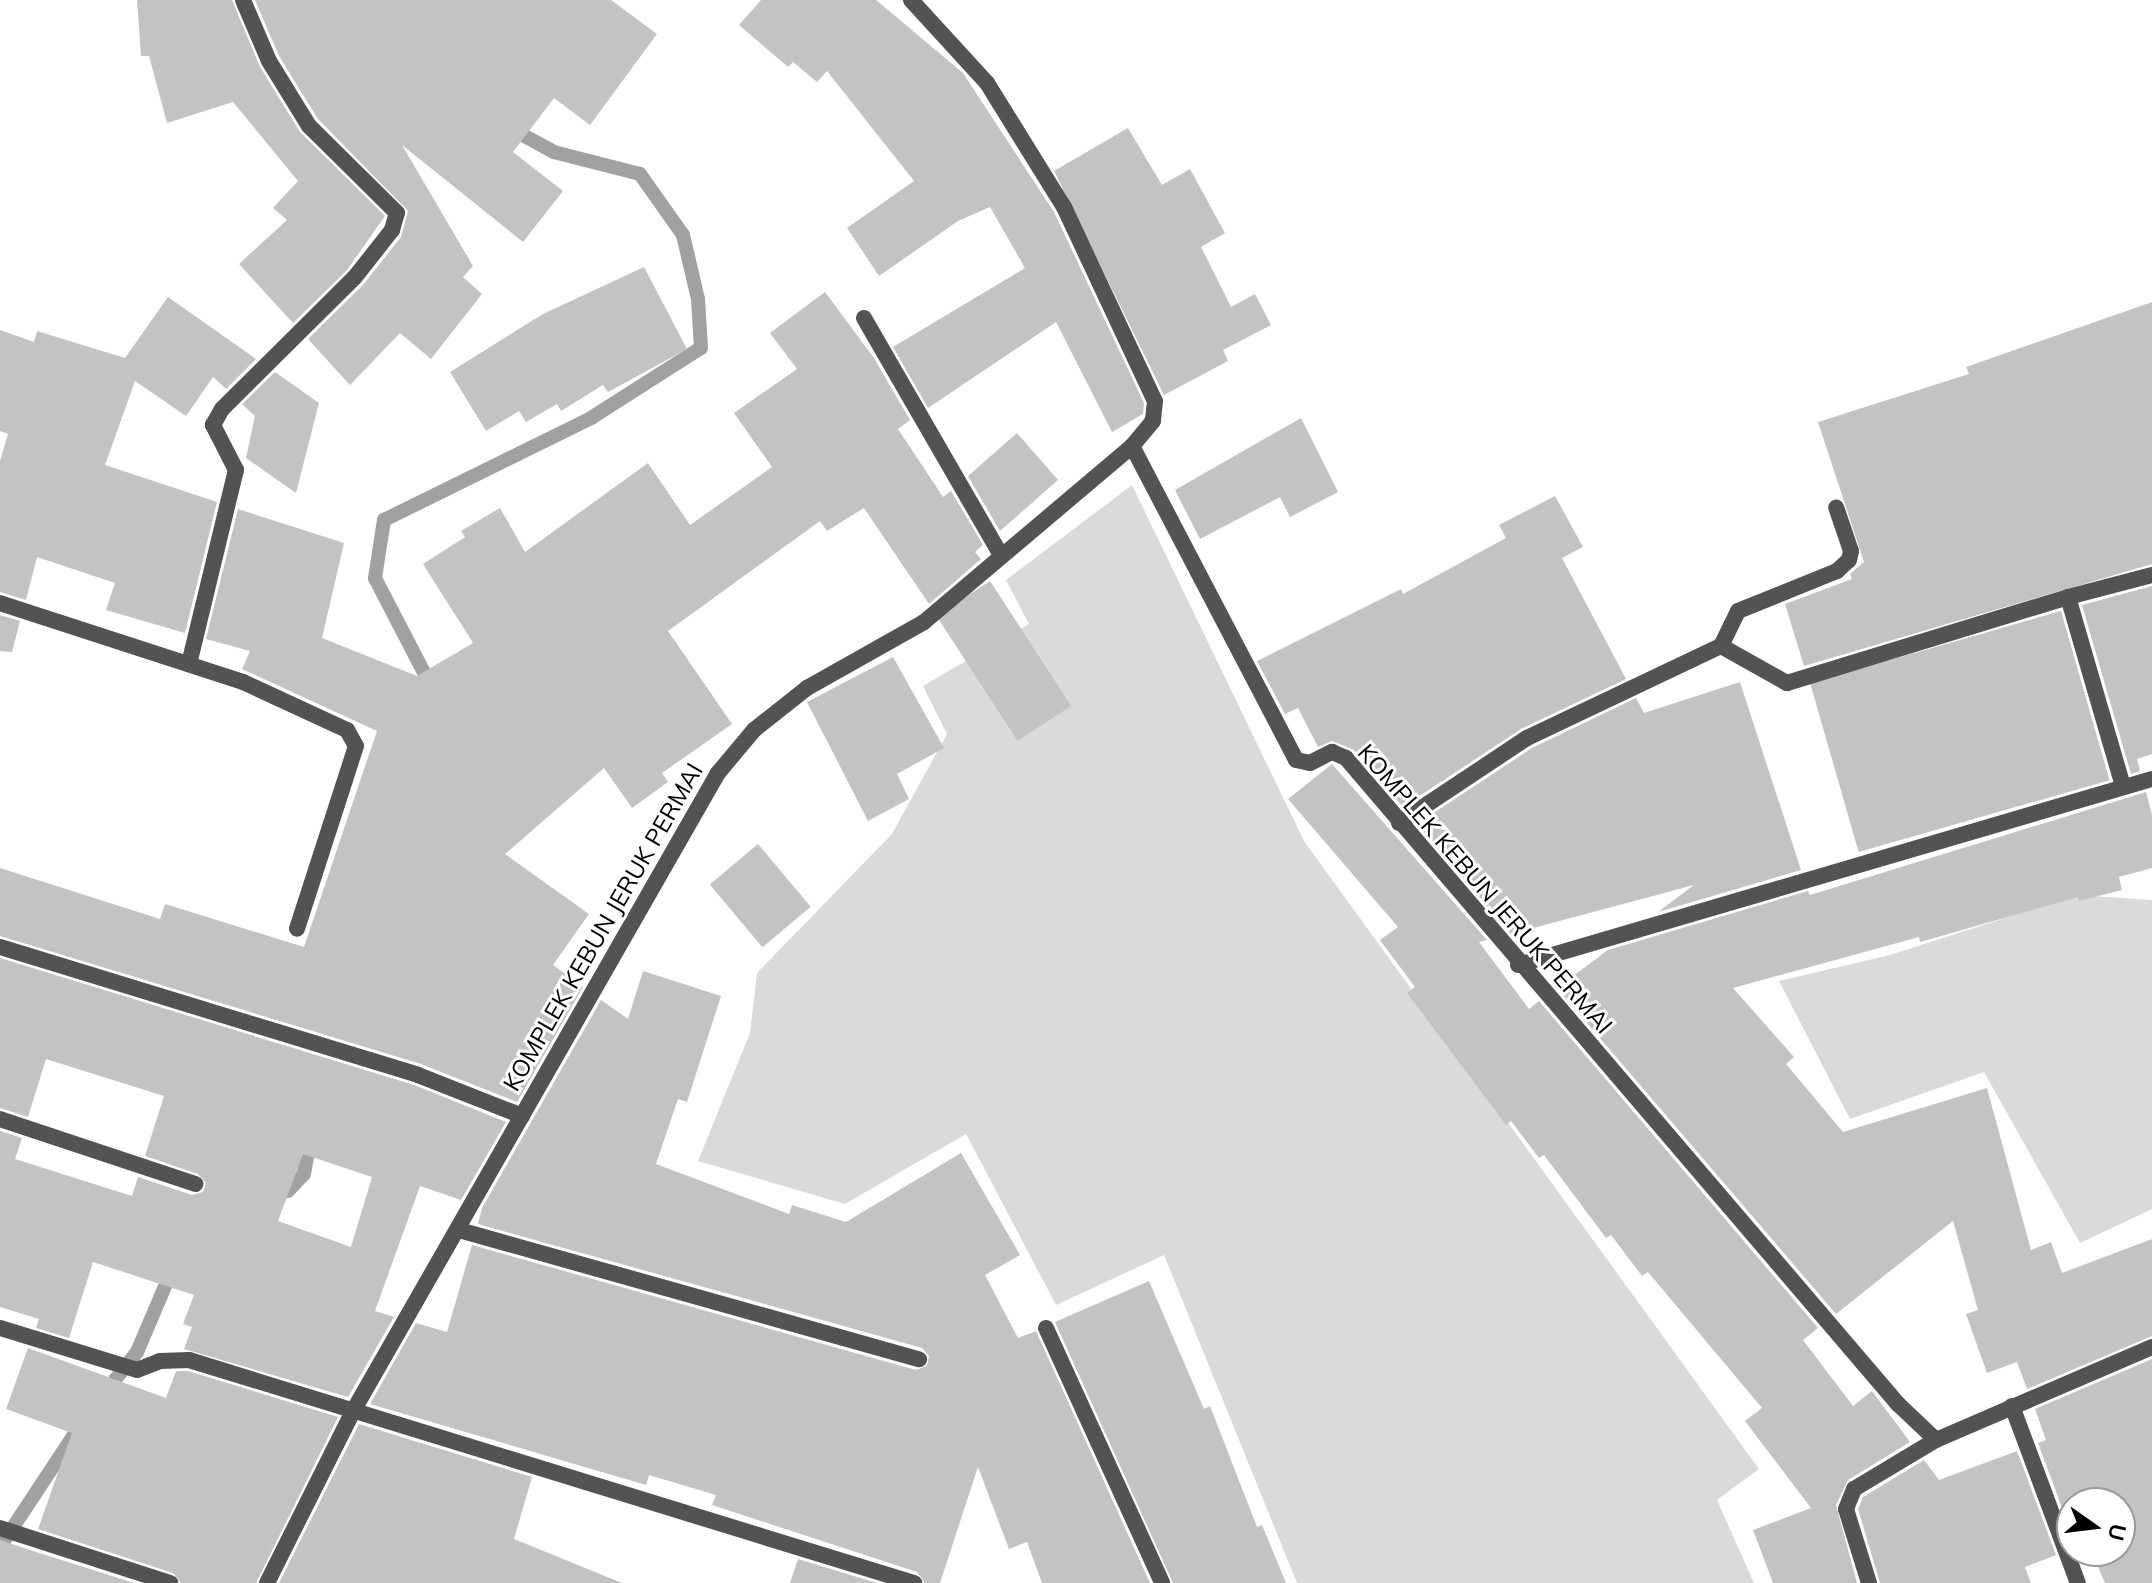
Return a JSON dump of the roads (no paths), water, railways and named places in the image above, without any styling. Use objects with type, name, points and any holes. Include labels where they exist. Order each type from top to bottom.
[{"type":"street","points":[[189,664],[236,470],[213,425],[222,409],[355,277],[392,230],[397,213],[309,126],[269,61],[243,0]]},
{"type":"street","points":[[911,0],[987,83],[1064,207],[1155,401],[1153,421],[1132,446]]},
{"type":"street","points":[[864,318],[1001,555]]},
{"type":"street","name":"KOMPLEK KEBUN JERUK PERMAI","points":[[267,1583],[352,1413],[459,1230],[613,949],[718,773],[736,752],[807,688],[924,622],[1132,446],[1296,760],[1310,763],[1332,752],[1346,758],[1518,965],[1911,1420],[1936,1440]]},
{"type":"street","points":[[1721,646],[1725,629],[1738,611],[1837,571],[1849,560],[1851,551],[1836,507]]},
{"type":"street","points":[[1721,646],[1787,683],[2068,597],[2152,575]]},
{"type":"street","points":[[2068,597],[2123,786]]},
{"type":"street","points":[[0,603],[189,664],[347,730],[356,746],[297,929]]},
{"type":"street","points":[[1399,823],[1527,738],[1721,646]]},
{"type":"street","points":[[1518,965],[2152,779]]},
{"type":"street","points":[[0,947],[342,1051],[522,1116]]},
{"type":"street","points":[[0,1119],[195,1184]]},
{"type":"street","points":[[459,1230],[919,1359]]},
{"type":"street","points":[[0,1328],[137,1370],[160,1361],[189,1360],[352,1413],[914,1583]]},
{"type":"street","points":[[1046,1328],[1162,1583]]},
{"type":"street","points":[[1869,1583],[1850,1528],[1847,1499],[1854,1489],[1936,1440],[2152,1347]]},
{"type":"street","points":[[2012,1406],[2078,1583]]},
{"type":"street","points":[[0,1528],[170,1583]]},
{"type":"waterway","points":[[432,688],[375,578],[384,520],[591,418],[701,348],[698,299],[683,235],[640,174],[554,152],[508,127]]},
{"type":"waterway","points":[[271,1190],[288,1191],[304,1174],[311,1136]]},
{"type":"waterway","points":[[103,1395],[137,1352],[172,1270]]},
{"type":"waterway","points":[[0,1547],[81,1424]]}]
